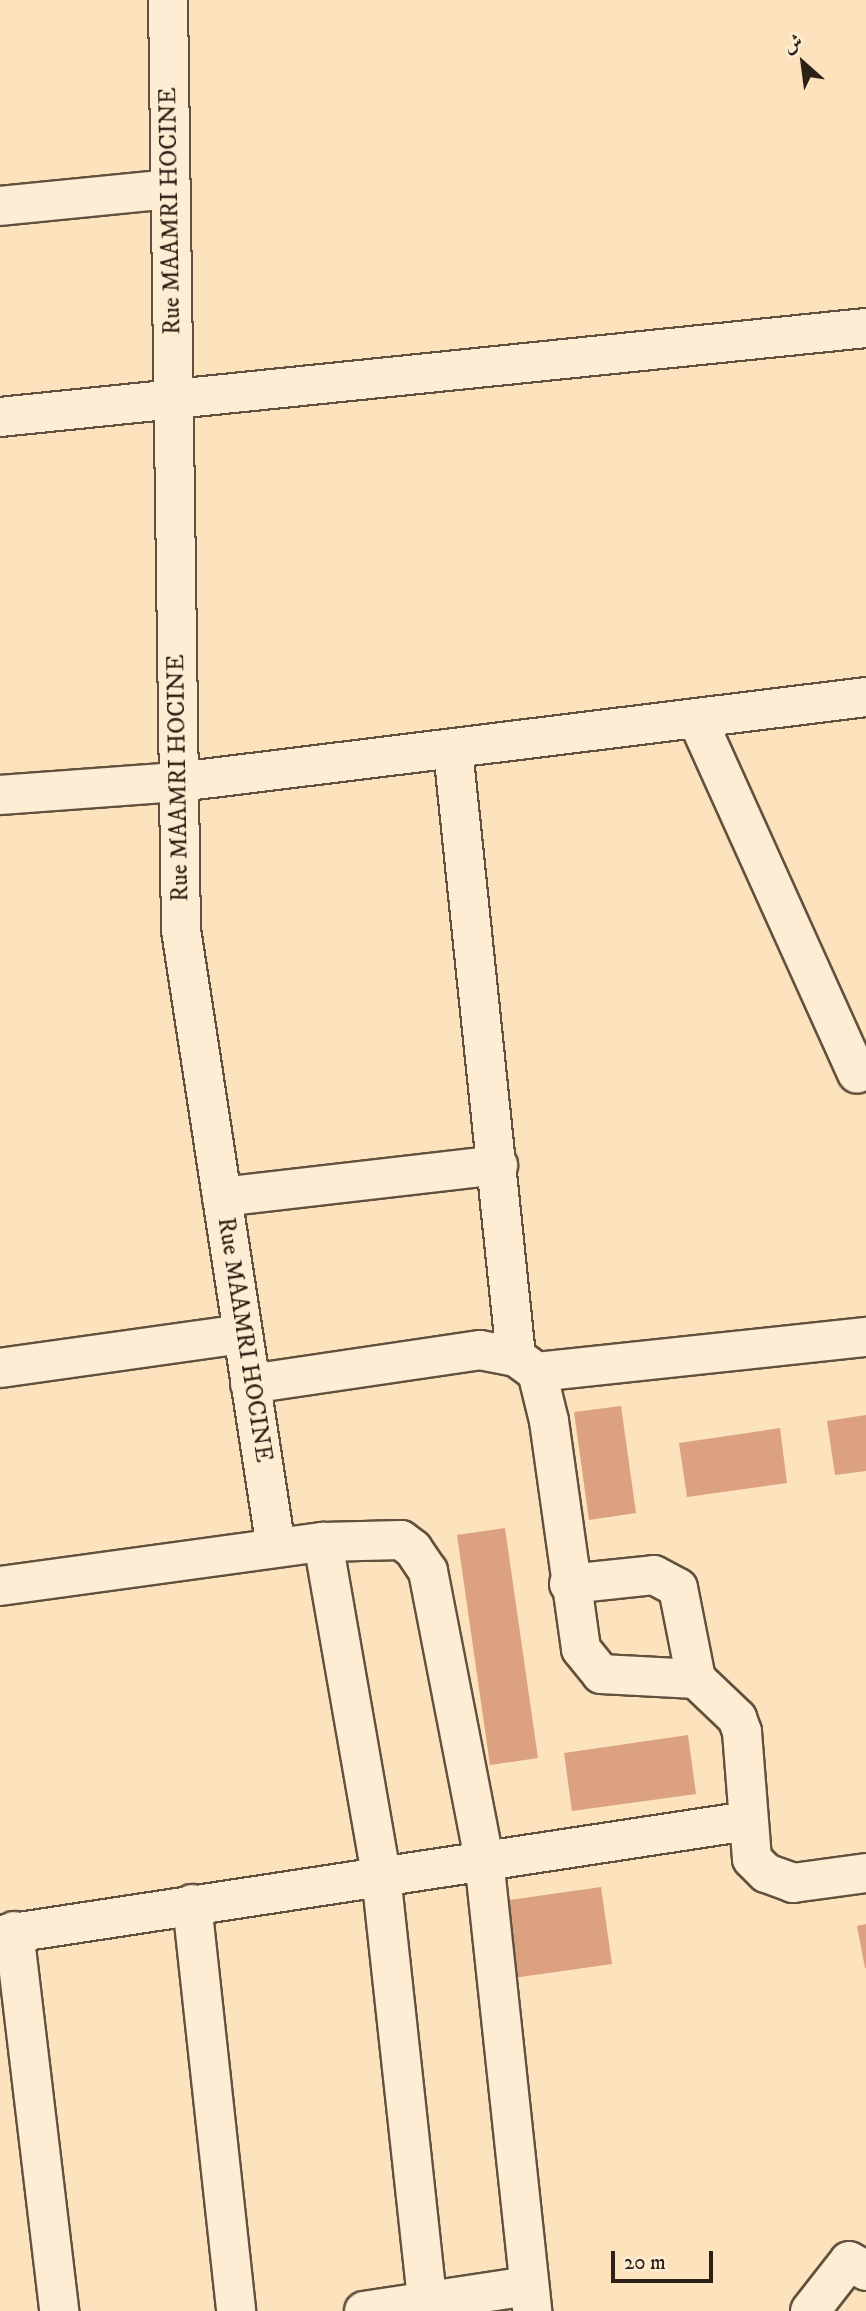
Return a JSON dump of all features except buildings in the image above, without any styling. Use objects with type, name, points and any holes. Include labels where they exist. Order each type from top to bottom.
[{"type":"street","name":"Rue MAAMRI HOCINE","points":[[168,0],[181,930],[276,1548]]},
{"type":"street","points":[[0,206],[170,189]]},
{"type":"street","points":[[0,416],[866,328]]},
{"type":"street","points":[[0,796],[178,782],[866,697]]},
{"type":"street","points":[[696,719],[857,1074]]},
{"type":"street","points":[[453,750],[498,1165],[526,1365],[549,1421],[569,1584],[581,1649],[601,1674],[645,1680],[696,1679]]},
{"type":"street","points":[[222,1197],[498,1165]]},
{"type":"street","points":[[0,1368],[243,1334]]},
{"type":"street","points":[[250,1384],[480,1350],[526,1365],[866,1337]]},
{"type":"street","points":[[0,1586],[323,1542],[401,1540],[413,1549],[428,1571],[484,1859],[530,2299],[427,2301],[364,2311]]},
{"type":"street","points":[[323,1542],[380,1875],[427,2301]]},
{"type":"street","points":[[569,1584],[654,1575],[678,1588],[696,1679],[737,1718],[742,1732],[751,1859],[766,1873],[793,1883],[866,1872]]},
{"type":"street","points":[[59,2311],[7,1933],[748,1821]]},
{"type":"street","points":[[192,1904],[236,2311]]},
{"type":"street","points":[[810,2311],[849,2261],[866,2271]]}]
